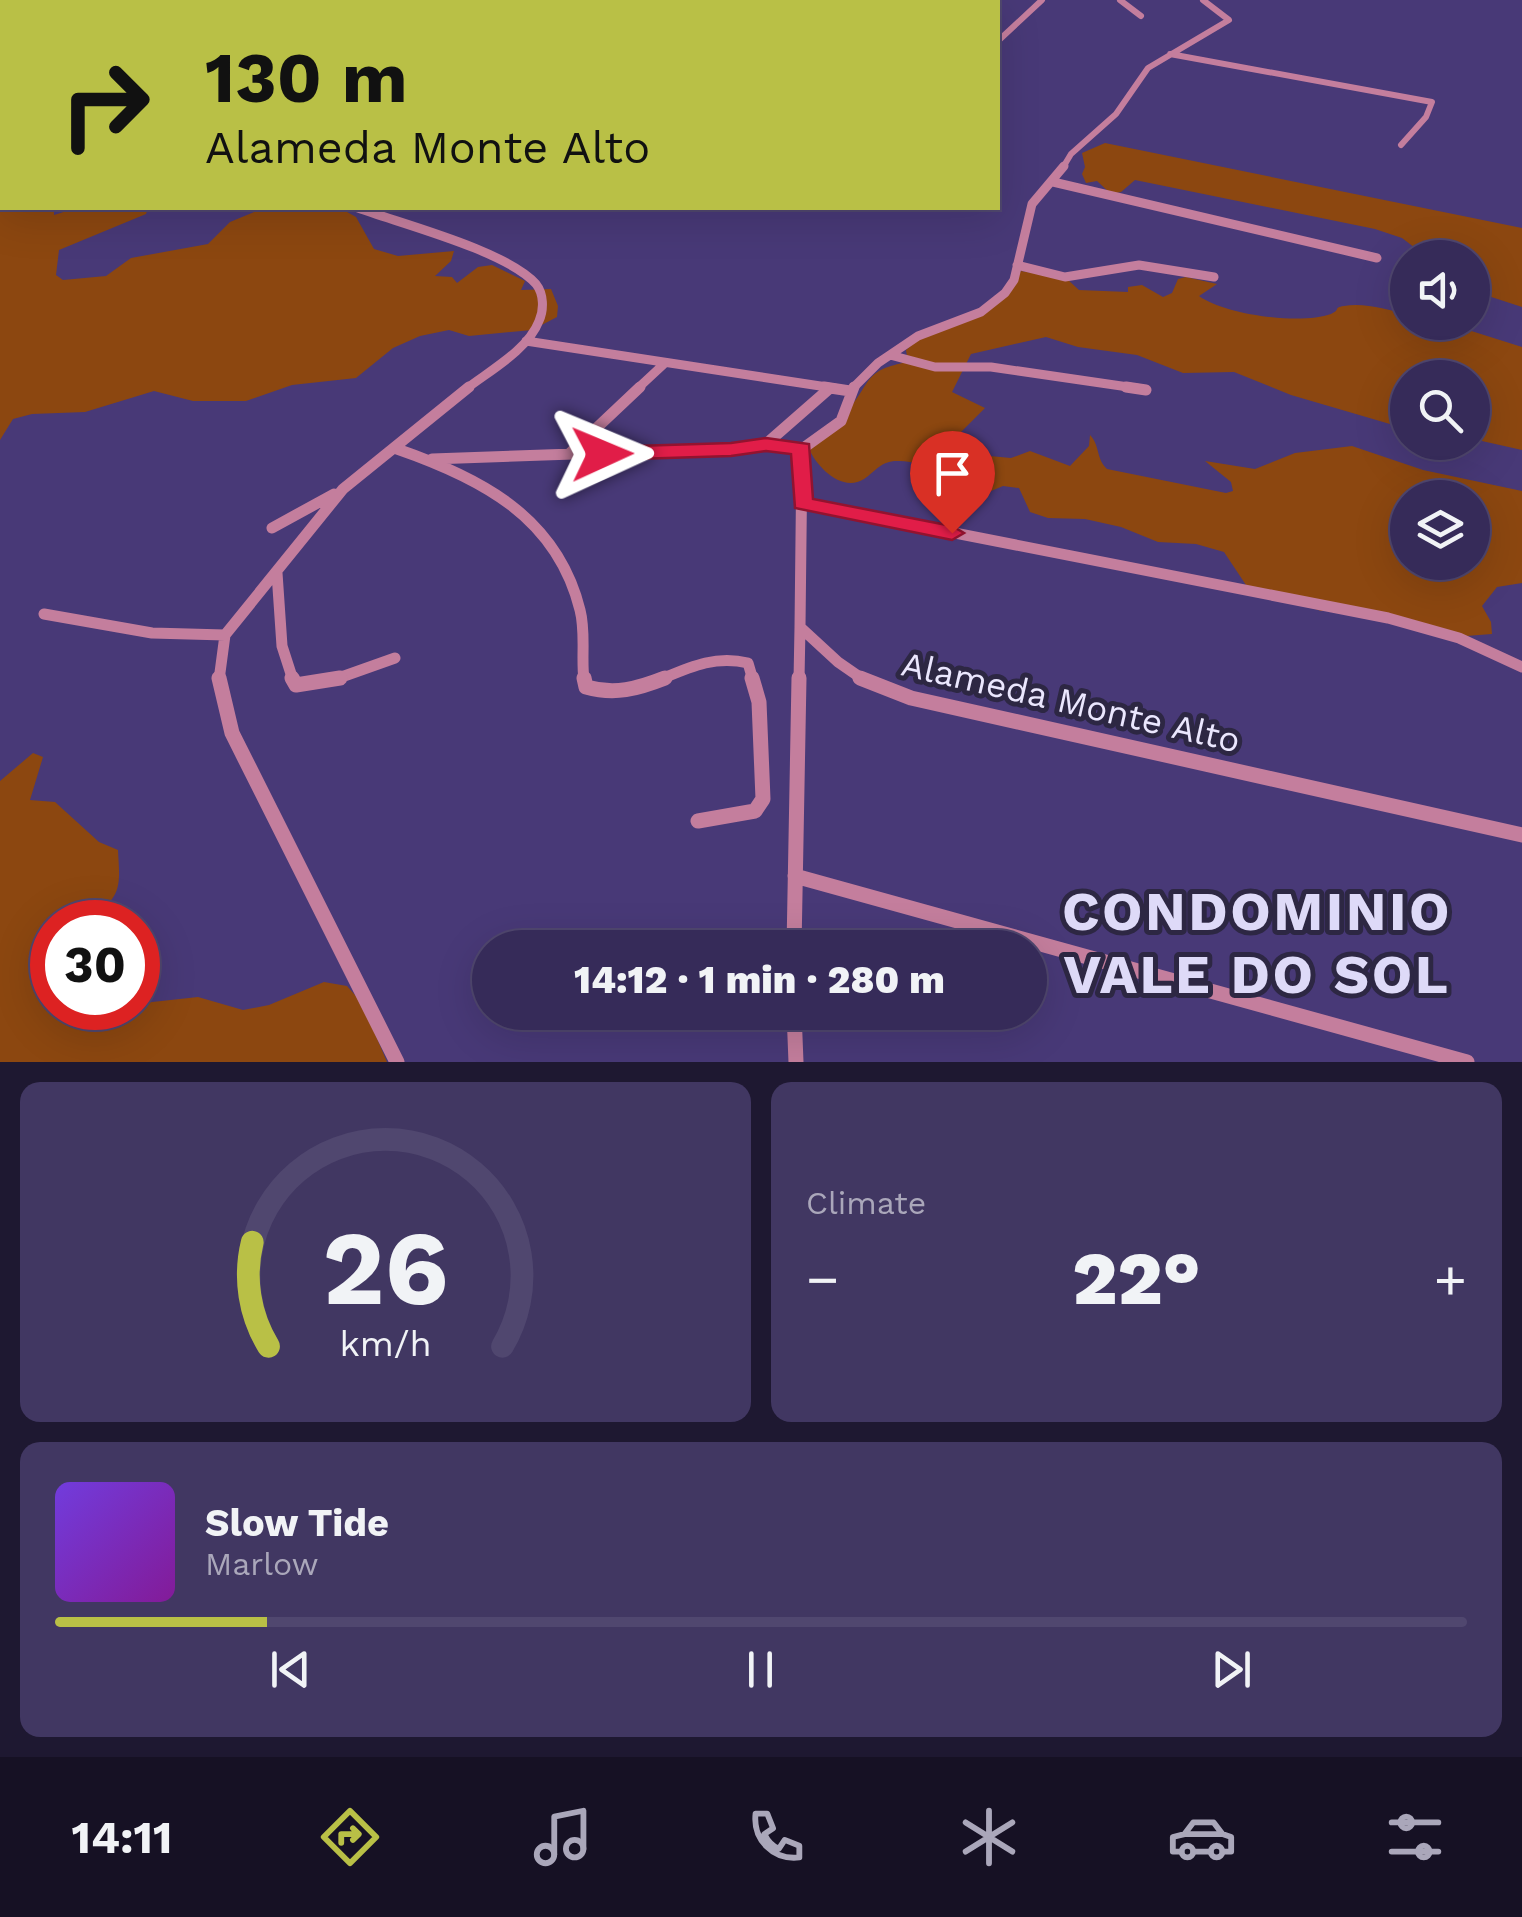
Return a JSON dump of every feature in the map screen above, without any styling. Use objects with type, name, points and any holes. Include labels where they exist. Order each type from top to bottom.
[{"type":"street","points":[[1000,39],[1042,0]]},
{"type":"street","points":[[1120,0],[1141,16]]},
{"type":"street","points":[[428,459],[731,450],[766,444],[802,448],[841,421],[850,392],[890,355],[918,336],[991,306],[1010,288],[1030,210],[1071,154],[1116,114],[1143,72],[1229,20],[1206,2]]},
{"type":"street","points":[[1170,54],[1432,102],[1426,118],[1401,145]]},
{"type":"street","points":[[1053,182],[1377,258]]},
{"type":"street","points":[[272,528],[344,489],[397,449],[526,341],[542,319],[542,295],[532,279],[482,252],[364,210]]},
{"type":"street","points":[[1017,265],[1065,277],[1139,265],[1214,277]]},
{"type":"street","points":[[526,341],[850,392]]},
{"type":"street","points":[[890,355],[935,367],[990,367],[1146,390]]},
{"type":"street","points":[[569,454],[665,363]]},
{"type":"street","points":[[766,444],[830,388]]},
{"type":"street","points":[[794,930],[802,448]]},
{"type":"street","points":[[397,449],[428,459],[510,500],[558,549],[582,615],[586,687],[600,692],[628,689],[722,659],[748,664],[760,702],[764,798],[755,811],[698,821]]},
{"type":"street","points":[[344,489],[225,636],[219,679],[232,733],[397,1062]]},
{"type":"street","points":[[802,503],[1328,607],[1457,637],[1490,648],[1522,667]]},
{"type":"street","points":[[277,573],[282,636],[296,686],[313,686],[394,658]]},
{"type":"street","points":[[44,614],[152,633],[225,636]]},
{"type":"street","name":"Alameda Monte Alto","points":[[800,627],[842,670],[884,691],[1522,835]]},
{"type":"street","points":[[795,876],[1467,1062]]},
{"type":"street","points":[[795,1030],[796,1062]]},
{"type":"shaded area","points":[[1105,143],[1522,228],[1522,307],[1490,297],[1490,240],[1405,240],[1375,229],[1135,180],[1121,192],[1111,194],[1097,181],[1086,183],[1082,153]]},
{"type":"shaded area","points":[[0,210],[54,210],[54,215],[70,210],[147,210],[146,214],[59,250],[56,275],[63,280],[106,276],[131,258],[208,244],[230,222],[259,210],[344,210],[356,217],[374,249],[398,256],[454,251],[451,261],[435,276],[452,277],[457,283],[478,267],[492,265],[525,281],[521,290],[551,289],[558,306],[557,317],[532,330],[469,336],[449,330],[420,336],[393,348],[356,378],[292,385],[246,401],[193,401],[154,391],[85,412],[32,414],[13,419],[0,440]]},
{"type":"shaded area","points":[[1021,271],[1067,279],[1079,290],[1128,292],[1128,287],[1142,285],[1163,297],[1172,293],[1178,279],[1186,277],[1217,284],[1199,296],[1244,313],[1301,318],[1331,314],[1338,307],[1368,306],[1390,311],[1390,340],[1490,340],[1490,337],[1522,347],[1522,450],[1490,443],[1490,360],[1390,360],[1390,424],[1291,395],[1234,372],[1183,373],[1137,355],[1078,347],[1046,337],[971,354],[952,392],[985,408],[945,448],[946,452],[1011,458],[1030,451],[1070,466],[1089,446],[1090,435],[1107,469],[1226,493],[1233,491],[1231,482],[1205,461],[1255,469],[1295,453],[1352,446],[1423,470],[1470,480],[1390,480],[1390,580],[1490,580],[1490,484],[1522,491],[1522,583],[1497,587],[1482,606],[1491,622],[1492,634],[1453,637],[1368,611],[1321,611],[1246,585],[1224,552],[1196,544],[1158,542],[1121,527],[1085,519],[1048,518],[1030,512],[1019,488],[1003,486],[984,494],[942,472],[897,461],[856,482],[847,483],[831,476],[809,449],[849,409],[876,373],[908,362],[906,350],[916,341],[987,308]]},
{"type":"shaded area","points":[[33,753],[43,757],[30,800],[55,802],[99,842],[118,850],[119,876],[111,900],[30,900],[30,1030],[160,1030],[160,1001],[198,997],[243,1010],[269,1005],[324,982],[347,986],[362,1003],[387,1062],[0,1062],[0,781]]},
{"type":"district","name":"CONDOMINIO VALE DO SOL","points":[[1257,942]]},
{"type":"route","points":[[602,454],[731,450],[766,444],[802,448],[802,503],[952,533]]}]
